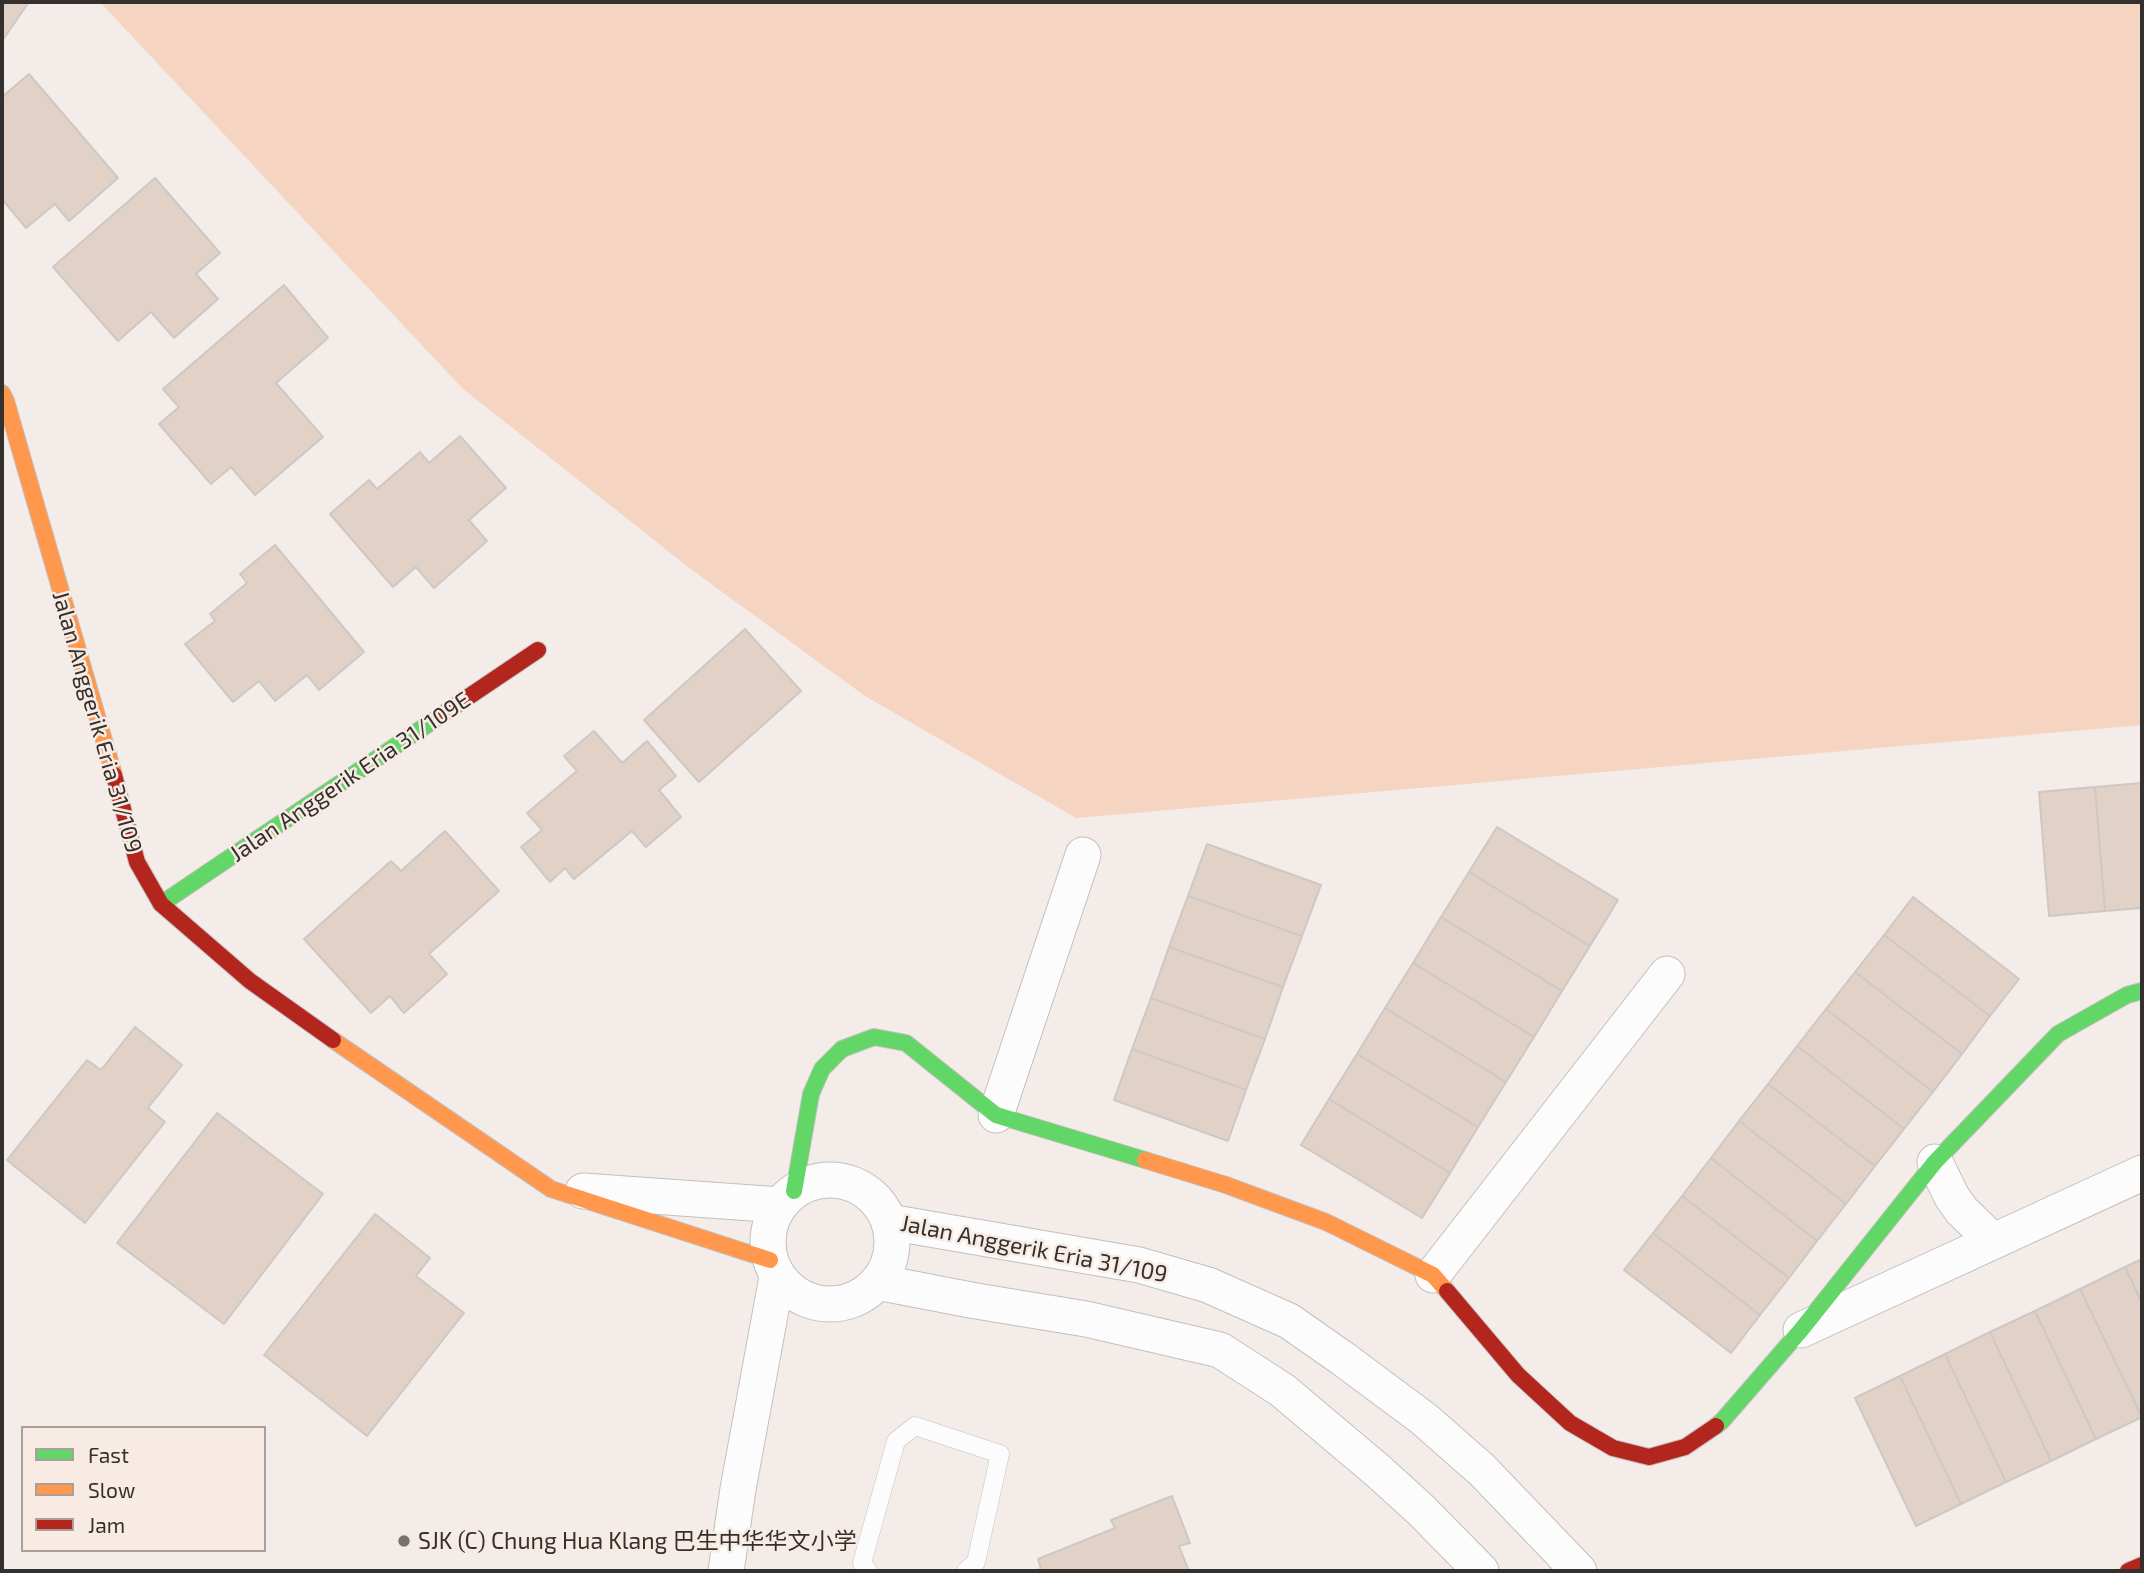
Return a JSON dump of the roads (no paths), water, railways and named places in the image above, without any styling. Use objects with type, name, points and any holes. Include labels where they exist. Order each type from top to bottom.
[{"type":"street","name":"Jalan Anggerik Eria 31/109","points":[[2,394],[107,749],[137,862],[161,904],[250,981],[551,1189],[774,1268]]},
{"type":"street","name":"Jalan Anggerik Eria 31/109E","points":[[161,904],[538,650]]},
{"type":"street","points":[[996,1115],[1083,855]]},
{"type":"street","points":[[1433,1275],[1667,974]]},
{"type":"street","points":[[726,1571],[774,1268],[768,1235],[771,1223],[787,1198],[811,1094],[822,1069],[842,1049],[874,1037],[906,1042],[996,1115],[1226,1185],[1314,1217],[1433,1275],[1518,1375],[1570,1423],[1613,1448],[1649,1457],[1685,1447],[1722,1421],[1801,1329],[1935,1161],[2058,1034],[2127,995],[2142,991]]},
{"type":"street","points":[[1935,1161],[1952,1197],[1962,1211],[1993,1241]]},
{"type":"street","points":[[1801,1329],[2142,1172]]},
{"type":"street","points":[[551,1189],[787,1198],[812,1183],[831,1180],[849,1183],[866,1192],[880,1205],[889,1222],[891,1254],[885,1269],[877,1282],[862,1295],[845,1302],[826,1304],[807,1301],[790,1291],[774,1268]]},
{"type":"street","name":"Jalan Anggerik Eria 31/109","points":[[889,1222],[1139,1265],[1208,1284],[1289,1321],[1424,1419],[1482,1470],[1579,1571]]},
{"type":"street","points":[[877,1282],[1086,1319],[1220,1350],[1282,1390],[1377,1469],[1481,1571]]},
{"type":"street","points":[[2128,1571],[2142,1565]]},
{"type":"lane","points":[[867,1571],[862,1563],[896,1441],[915,1426],[1000,1454],[976,1562],[967,1571]]},
{"type":"place","name":"SJK (C) Chung Hua Klang 巴生中华华文小学","points":[[404,1541]]}]
